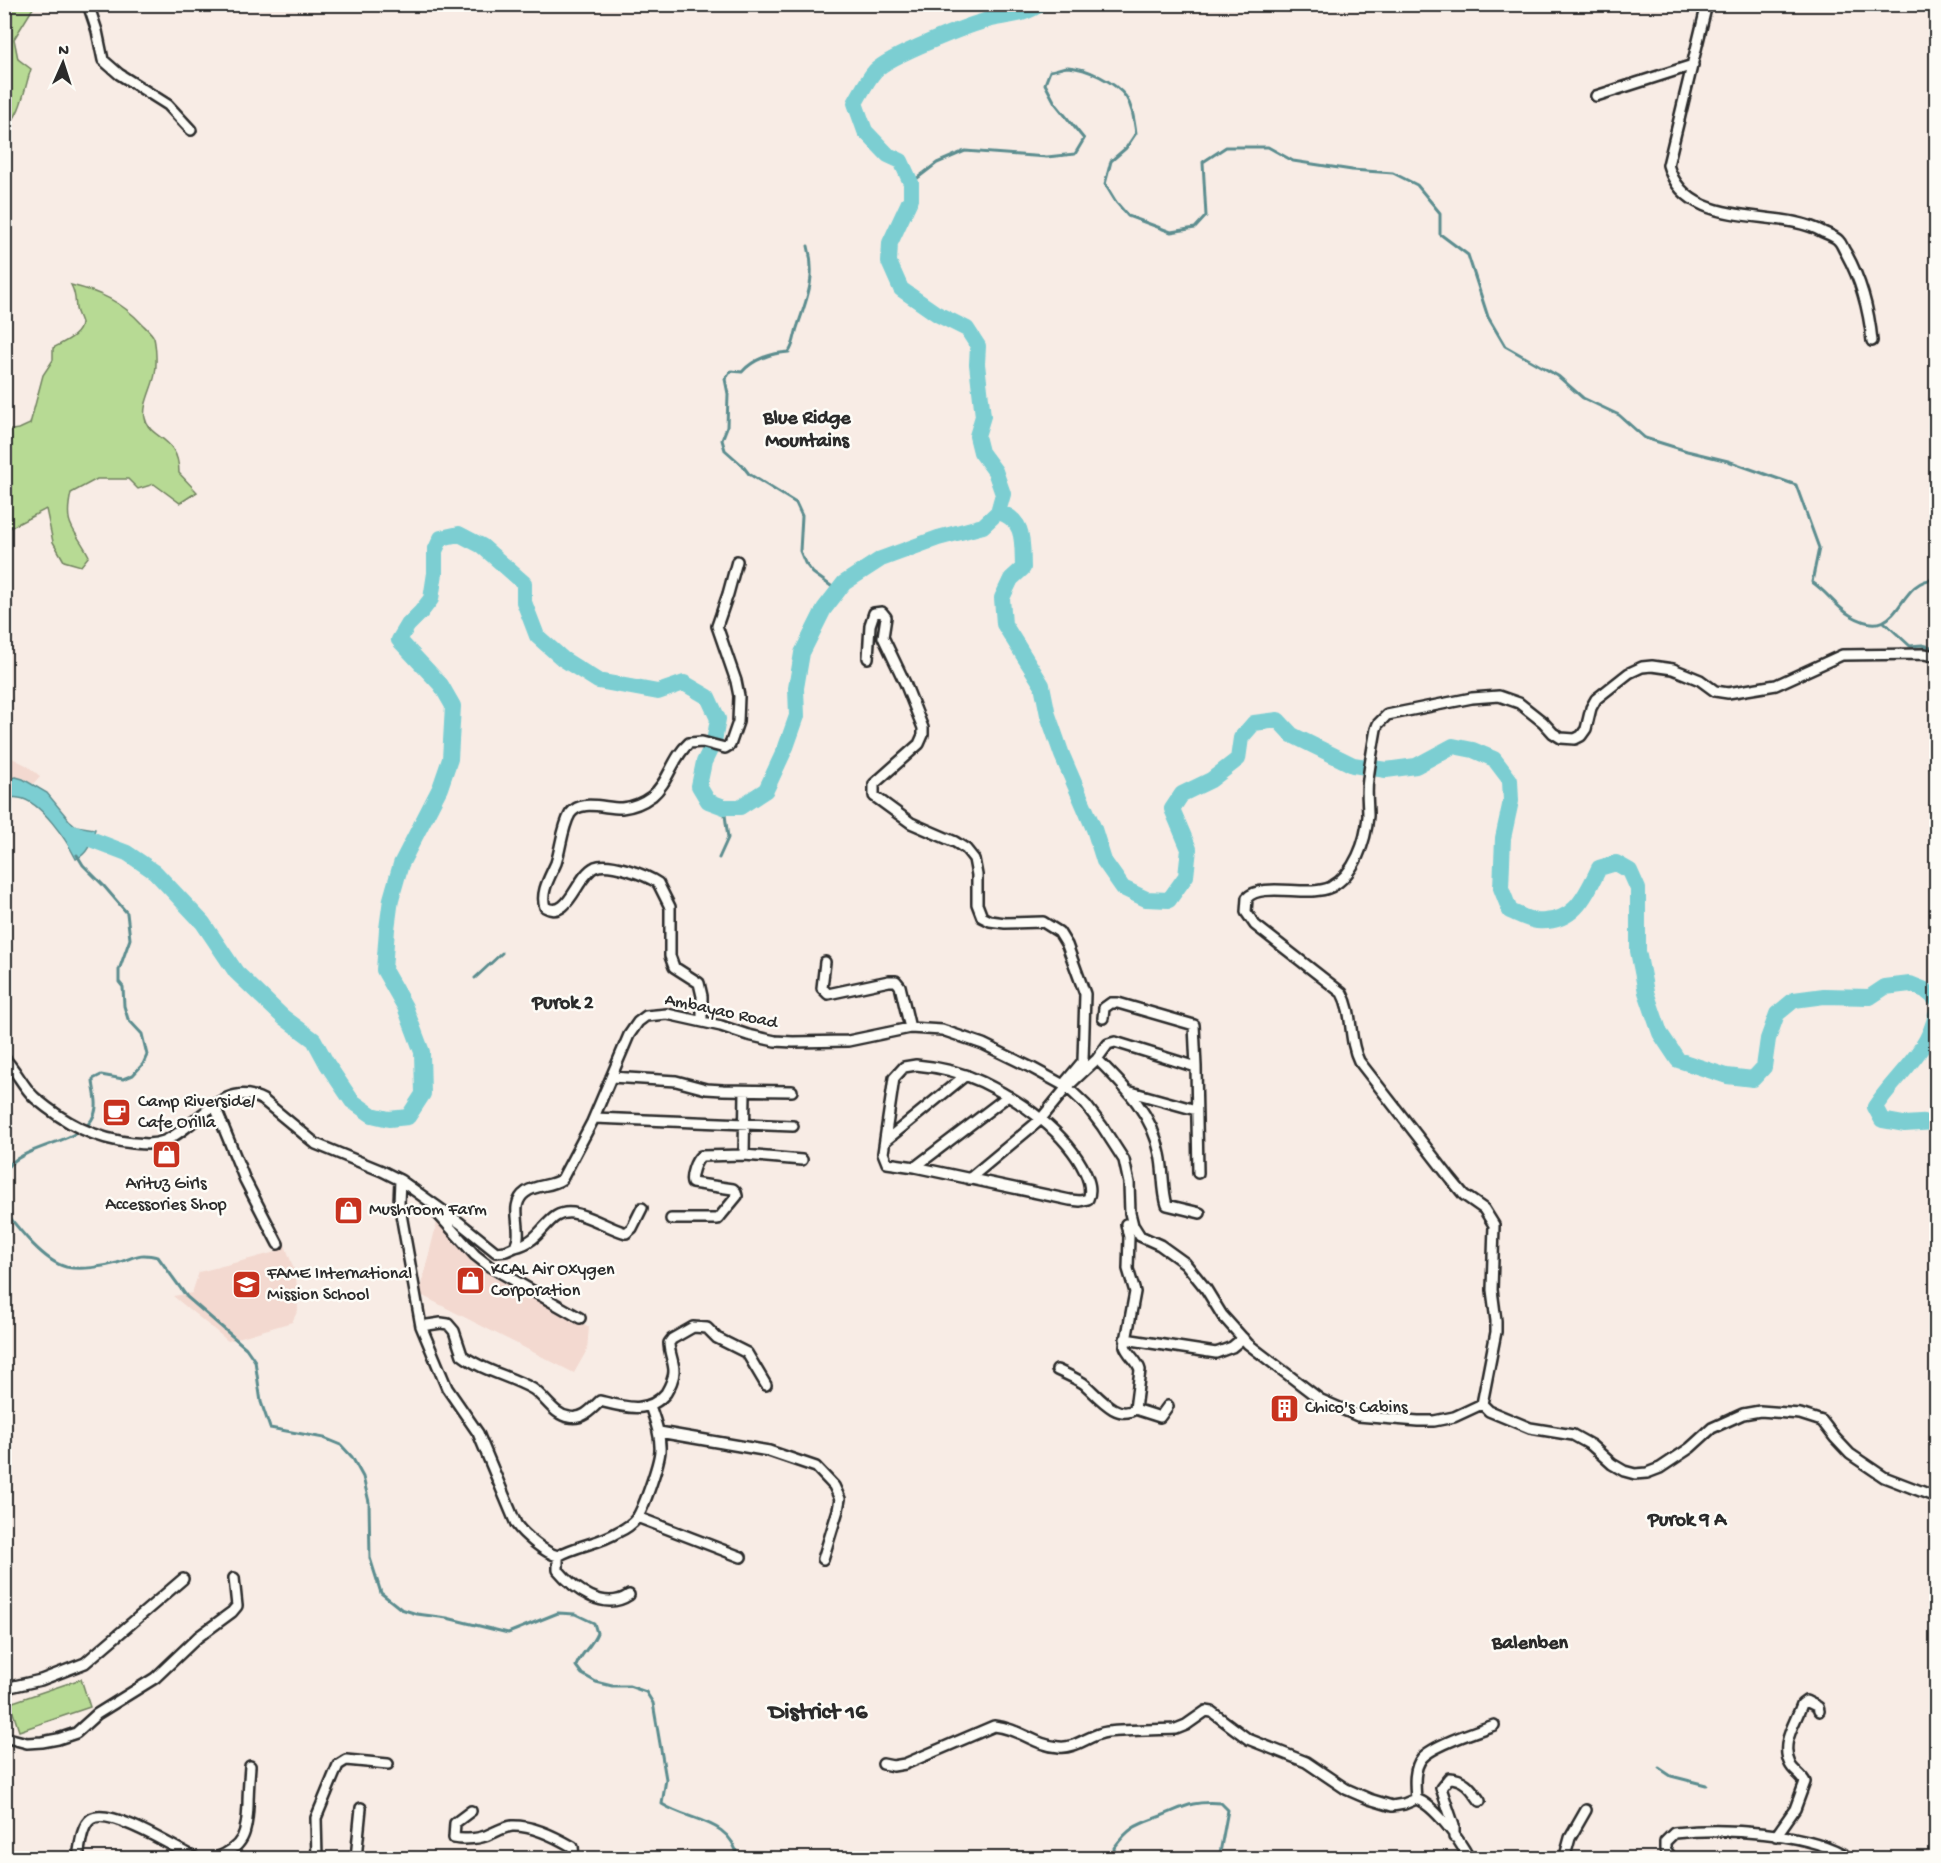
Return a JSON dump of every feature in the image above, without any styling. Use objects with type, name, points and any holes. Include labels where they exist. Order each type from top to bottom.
[{"type":"street","points":[[88,4],[103,60],[119,74],[168,105],[191,130]]},
{"type":"street","points":[[1707,4],[1668,165],[1672,180],[1702,205],[1731,214],[1814,227],[1839,240],[1864,295],[1872,340]]},
{"type":"street","points":[[1596,96],[1693,65]]},
{"type":"street","points":[[702,1021],[702,996],[699,983],[674,968],[670,956],[670,907],[658,883],[608,865],[598,866],[581,879],[567,903],[557,910],[550,910],[545,906],[543,895],[558,857],[566,824],[571,813],[577,808],[586,805],[623,808],[642,802],[661,787],[683,748],[689,743],[702,742],[725,748],[730,746],[738,722],[739,696],[717,626],[737,561]]},
{"type":"street","points":[[868,658],[871,619],[874,613],[882,612],[886,617],[883,637],[905,683],[922,728],[919,744],[874,784],[874,796],[911,823],[966,849],[974,859],[977,904],[982,916],[990,921],[1005,923],[1043,922],[1059,932],[1067,945],[1085,994],[1083,1060],[1040,1120],[969,1179]]},
{"type":"street","points":[[1936,656],[1924,654],[1842,655],[1776,685],[1728,693],[1716,691],[1700,680],[1673,669],[1642,667],[1629,673],[1596,699],[1591,708],[1586,729],[1581,736],[1575,739],[1561,738],[1519,703],[1506,697],[1490,696],[1387,715],[1378,724],[1368,781],[1368,818],[1360,853],[1346,875],[1329,888],[1315,891],[1257,892],[1247,898],[1246,912],[1255,925],[1342,993],[1349,1010],[1351,1042],[1359,1061],[1450,1178],[1464,1195],[1484,1209],[1494,1225],[1492,1290],[1496,1332],[1482,1404],[1489,1411],[1506,1416],[1523,1425],[1573,1435],[1591,1444],[1612,1464],[1635,1474],[1647,1473],[1674,1459],[1724,1421],[1760,1411],[1800,1413],[1822,1421],[1850,1454],[1884,1477],[1936,1497]]},
{"type":"street","points":[[825,962],[822,988],[828,994],[896,981],[900,986],[910,1028]]},
{"type":"street","points":[[1103,1018],[1104,1008],[1111,1003],[1118,1003],[1194,1025],[1198,1173]]},
{"type":"street","name":"Ambayao Road","points":[[515,1247],[518,1237],[516,1210],[521,1196],[532,1188],[549,1186],[562,1179],[594,1118],[629,1035],[638,1022],[646,1016],[666,1014],[702,1021],[775,1041],[793,1042],[848,1041],[910,1028],[942,1030],[983,1044],[1065,1086],[1086,1105],[1124,1160],[1129,1183],[1130,1213],[1133,1225],[1140,1236],[1160,1245],[1185,1263],[1222,1315],[1243,1338],[1321,1400],[1358,1416],[1434,1421],[1455,1417],[1482,1404]]},
{"type":"street","points":[[1065,1086],[1097,1059],[1108,1044],[1115,1042],[1196,1067]]},
{"type":"street","points":[[4,1058],[32,1096],[76,1127],[115,1141],[150,1144],[163,1142],[177,1134],[214,1104],[226,1098],[245,1094],[255,1095],[316,1144],[400,1180],[496,1251],[506,1251],[525,1245],[539,1235],[555,1215],[561,1213],[575,1213],[626,1233],[632,1228],[642,1208]]},
{"type":"street","points":[[1097,1059],[1131,1092],[1143,1111],[1160,1153],[1167,1205],[1200,1214]]},
{"type":"street","points":[[916,1065],[935,1066],[966,1075],[1008,1096],[1067,1144],[1078,1160],[1090,1186],[1088,1199],[1070,1200],[887,1163],[883,1153],[894,1078],[898,1072],[904,1067],[916,1065]]},
{"type":"street","points":[[885,1141],[966,1075]]},
{"type":"street","points":[[611,1077],[676,1081],[706,1089],[792,1091]]},
{"type":"street","points":[[744,1155],[746,1090]]},
{"type":"street","points":[[1131,1092],[1196,1110]]},
{"type":"street","points":[[915,1167],[1008,1096]]},
{"type":"street","points":[[214,1104],[245,1180],[278,1244]]},
{"type":"street","points":[[594,1118],[793,1126]]},
{"type":"street","points":[[671,1219],[717,1219],[737,1196],[733,1189],[692,1183],[698,1158],[705,1154],[802,1160]]},
{"type":"street","points":[[400,1180],[399,1203],[421,1326],[447,1388],[478,1433],[516,1524],[525,1535],[552,1555],[558,1556],[571,1549],[601,1541],[617,1533],[637,1517],[658,1461],[658,1432],[650,1406]]},
{"type":"street","points":[[436,1206],[438,1214],[489,1266],[580,1318]]},
{"type":"street","points":[[1126,1224],[1129,1237],[1128,1269],[1135,1292],[1125,1340],[1127,1352],[1140,1370],[1135,1408]]},
{"type":"street","points":[[421,1326],[447,1324],[454,1331],[462,1355],[480,1366],[532,1389],[545,1398],[557,1413],[566,1417],[574,1418],[586,1414],[600,1401],[630,1408],[650,1406],[661,1399],[673,1379],[674,1369],[669,1343],[672,1339],[693,1328],[706,1329],[717,1338],[747,1353],[766,1385]]},
{"type":"street","points":[[1125,1340],[1216,1353],[1232,1347],[1243,1338]]},
{"type":"street","points":[[1057,1370],[1081,1382],[1115,1410],[1125,1413],[1135,1408],[1160,1418],[1168,1406]]},
{"type":"street","points":[[658,1432],[769,1451],[816,1467],[834,1486],[840,1498],[823,1559]]},
{"type":"street","points":[[637,1517],[741,1557]]},
{"type":"street","points":[[558,1556],[558,1570],[568,1582],[586,1594],[607,1601],[622,1600],[629,1595]]},
{"type":"street","points":[[4,1737],[27,1743],[42,1742],[76,1733],[97,1714],[155,1678],[198,1638],[232,1612],[237,1606],[234,1578]]},
{"type":"street","points":[[4,1686],[10,1687],[41,1680],[85,1663],[183,1580]]},
{"type":"street","points":[[1776,1836],[1795,1809],[1805,1782],[1791,1767],[1786,1755],[1785,1746],[1789,1734],[1802,1704],[1806,1701],[1818,1707],[1819,1711]]},
{"type":"street","points":[[883,1764],[893,1766],[905,1764],[994,1726],[1004,1727],[1028,1736],[1044,1745],[1064,1748],[1107,1732],[1176,1729],[1206,1711],[1212,1712],[1248,1739],[1306,1762],[1346,1789],[1392,1806],[1416,1799],[1421,1800],[1434,1811],[1469,1858]]},
{"type":"street","points":[[1416,1799],[1415,1774],[1422,1758],[1444,1745],[1494,1725]]},
{"type":"street","points":[[317,1858],[316,1818],[338,1765],[346,1760],[388,1764]]},
{"type":"street","points":[[216,1858],[240,1844],[244,1834],[248,1821],[250,1766]]},
{"type":"street","points":[[1454,1837],[1452,1819],[1442,1794],[1441,1788],[1444,1782],[1449,1778],[1459,1779],[1467,1784],[1480,1801]]},
{"type":"street","points":[[356,1858],[362,1808]]},
{"type":"street","points":[[1565,1858],[1570,1838],[1586,1810]]},
{"type":"street","points":[[471,1811],[455,1823],[454,1838],[489,1835],[497,1829],[512,1826],[532,1829],[573,1847],[574,1858]]},
{"type":"street","points":[[78,1858],[86,1825],[92,1818],[99,1816],[115,1818],[131,1824],[195,1858]]},
{"type":"street","points":[[1672,1858],[1665,1849],[1665,1842],[1674,1833],[1727,1831],[1776,1836],[1822,1845],[1848,1858]]},
{"type":"shaded area","points":[[4,754],[26,765],[40,776],[33,784],[23,778],[5,779]]},
{"type":"shaded area","points":[[439,1214],[481,1263],[589,1327],[587,1350],[574,1373],[419,1294]]},
{"type":"shaded area","name":"FAME International Mission School","points":[[284,1242],[296,1275],[298,1310],[292,1322],[228,1341],[173,1296],[192,1293],[199,1272],[276,1252],[273,1244]]},
{"type":"green space","points":[[5,4],[35,5],[14,39],[18,59],[31,69],[19,109],[5,129]]},
{"type":"green space","points":[[71,285],[92,291],[118,304],[134,316],[153,336],[156,370],[145,407],[145,418],[152,431],[174,451],[179,473],[197,492],[180,503],[154,484],[138,489],[128,479],[97,479],[71,493],[69,521],[89,556],[81,566],[64,561],[53,542],[46,509],[4,531],[5,431],[19,429],[30,424],[43,375],[53,360],[53,348],[71,338],[80,328],[75,294]]},
{"type":"green space","points":[[81,1679],[90,1707],[19,1731],[10,1703]]},
{"type":"water","points":[[16,777],[47,793],[76,826],[95,829],[84,854],[76,859],[60,833],[36,806],[19,798],[5,799],[5,779]]},
{"type":"waterway","points":[[72,832],[127,853],[155,872],[203,923],[236,972],[283,1017],[314,1040],[352,1101],[372,1115],[389,1119],[408,1117],[423,1094],[422,1052],[405,1007],[384,970],[387,929],[391,899],[401,864],[440,788],[450,759],[453,706],[441,685],[399,640],[408,625],[431,599],[435,573],[435,551],[441,538],[459,534],[482,546],[524,583],[524,602],[537,636],[563,659],[598,681],[658,692],[684,683],[708,697],[718,719],[714,742],[704,762],[699,786],[708,801],[724,807],[740,807],[766,790],[786,747],[797,716],[796,688],[802,653],[824,609],[844,583],[881,559],[938,538],[983,526],[998,512],[1003,494],[995,471],[981,452],[977,436],[983,416],[977,364],[978,346],[967,329],[937,314],[901,289],[889,262],[890,243],[911,198],[911,183],[901,161],[888,155],[865,131],[855,103],[875,71],[896,57],[966,27],[1023,13],[1040,4]]},
{"type":"waterway","points":[[911,183],[937,163],[965,151],[1047,157],[1075,154],[1084,139],[1055,103],[1045,84],[1050,71],[1068,67],[1084,70],[1100,77],[1115,86],[1126,97],[1132,110],[1136,133],[1126,148],[1111,161],[1105,184],[1128,216],[1171,232],[1195,228],[1206,216],[1203,162],[1226,147],[1268,147],[1293,161],[1352,170],[1393,173],[1417,185],[1440,213],[1440,234],[1468,255],[1488,317],[1505,346],[1558,376],[1583,398],[1619,415],[1645,438],[1728,461],[1796,485],[1819,548],[1812,582],[1850,615],[1867,622],[1880,623],[1897,609],[1912,589],[1922,582],[1936,579]]},
{"type":"waterway","points":[[808,246],[811,267],[810,286],[791,349],[789,352],[757,360],[742,372],[731,371],[725,379],[728,394],[727,427],[722,440],[725,450],[749,474],[796,503],[802,516],[800,551],[805,563],[813,573],[838,591]]},
{"type":"waterway","points":[[998,512],[1007,515],[1018,526],[1023,550],[1023,568],[1011,579],[1002,598],[1004,624],[1042,685],[1048,715],[1062,755],[1094,829],[1104,861],[1123,888],[1146,899],[1169,900],[1186,876],[1189,849],[1172,809],[1182,794],[1211,780],[1238,759],[1241,738],[1254,723],[1278,720],[1292,735],[1353,765],[1386,770],[1416,766],[1453,746],[1473,750],[1494,759],[1510,780],[1511,801],[1503,838],[1501,888],[1510,911],[1523,917],[1537,921],[1560,918],[1577,906],[1589,889],[1599,868],[1616,863],[1630,871],[1638,889],[1638,951],[1646,992],[1660,1033],[1678,1060],[1727,1076],[1753,1079],[1764,1067],[1768,1039],[1777,1014],[1794,1000],[1824,996],[1870,997],[1885,987],[1910,984],[1925,990],[1936,999]]},
{"type":"waterway","points":[[1884,622],[1910,646],[1922,645],[1936,648]]},
{"type":"waterway","points":[[719,858],[728,838],[724,807]]},
{"type":"waterway","points":[[4,1171],[26,1154],[83,1129],[92,1119],[96,1107],[93,1079],[101,1075],[123,1079],[133,1075],[143,1064],[147,1055],[142,1034],[128,1019],[124,1006],[123,987],[119,982],[119,970],[130,939],[127,913],[83,865],[77,855]]},
{"type":"waterway","points":[[475,978],[502,953]]},
{"type":"waterway","points":[[1936,1014],[1932,1028],[1919,1052],[1875,1107],[1882,1120],[1904,1124],[1936,1122]]},
{"type":"waterway","points":[[4,1210],[40,1251],[57,1264],[66,1267],[99,1267],[141,1255],[158,1257],[187,1297],[246,1348],[255,1361],[261,1402],[270,1428],[324,1438],[341,1445],[352,1457],[363,1477],[369,1502],[370,1558],[381,1593],[401,1609],[508,1633],[558,1613],[575,1614],[594,1623],[597,1633],[576,1666],[582,1674],[596,1682],[612,1686],[629,1686],[646,1692],[653,1703],[666,1779],[662,1804],[718,1829],[734,1845],[738,1858]]},
{"type":"waterway","points":[[1659,1768],[1671,1776],[1706,1785]]},
{"type":"waterway","points":[[1115,1858],[1114,1848],[1134,1827],[1183,1807],[1221,1803],[1228,1810],[1219,1858]]},
{"type":"place","name":"Camp Riverside/ Cafe Orilla","points":[[117,1112]]},
{"type":"place","name":"Arituz Girls Accessories Shop","points":[[166,1155]]},
{"type":"place","name":"Mushroom Farm","points":[[348,1210]]},
{"type":"place","name":"KCAL Air Oxygen Corporation","points":[[470,1280]]},
{"type":"place","name":"FAME International Mission School","points":[[246,1284]]},
{"type":"place","name":"Chico's Cabins","points":[[1284,1408]]},
{"type":"district","name":"Blue Ridge Mountains","points":[[807,430]]},
{"type":"district","name":"Purok 2","points":[[563,1004]]},
{"type":"district","name":"Purok 9 A","points":[[1687,1521]]},
{"type":"district","name":"Balenben","points":[[1530,1644]]},
{"type":"district","name":"District 16","points":[[818,1713]]}]
